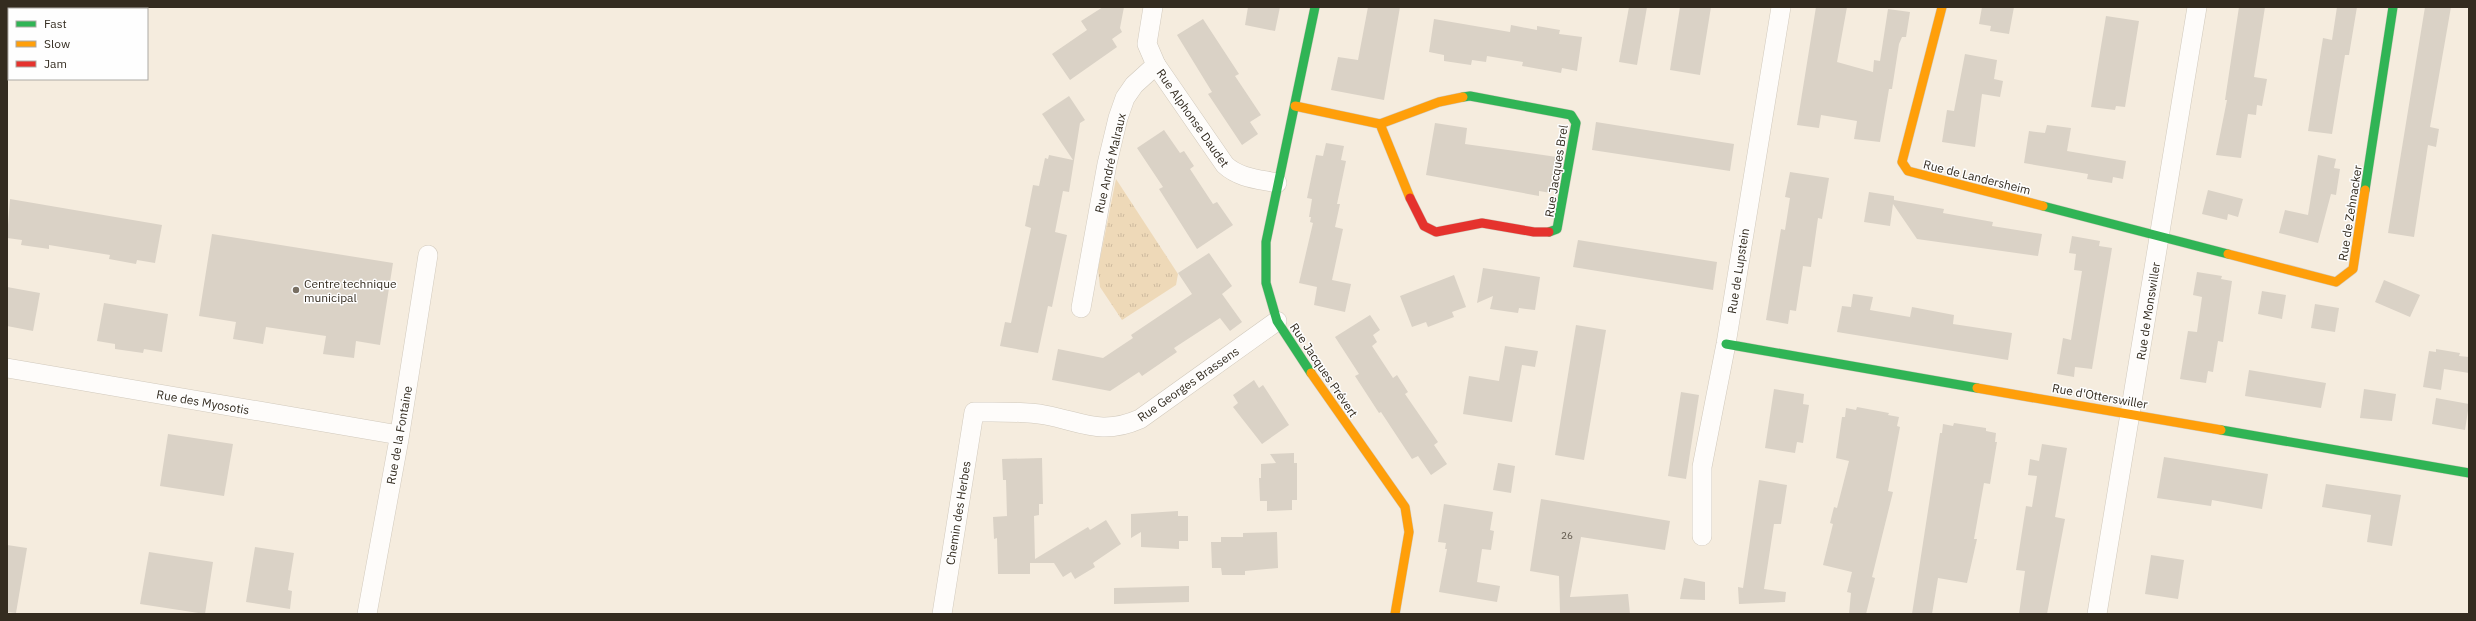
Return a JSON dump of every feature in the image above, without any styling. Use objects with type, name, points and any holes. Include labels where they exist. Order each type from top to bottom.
[{"type":"street","points":[[1153,7],[1146,44],[1156,65]]},
{"type":"street","name":"Rue Jacques Prévert","points":[[1315,7],[1295,106],[1277,183],[1266,242],[1269,297],[1277,321],[1315,383],[1405,507],[1409,532],[1395,614]]},
{"type":"street","name":"Rue de Lupstein","points":[[1702,536],[1702,467],[1726,344],[1781,7]]},
{"type":"street","name":"Rue de Landersheim","points":[[1942,7],[1903,154],[1904,167],[1914,173],[2160,237]]},
{"type":"street","name":"Rue de Monswiller","points":[[2098,614],[2197,7]]},
{"type":"street","name":"Rue de Zehnacker","points":[[2160,237],[2336,282],[2353,269],[2393,7]]},
{"type":"street","name":"Rue Alphonse Daudet","points":[[1156,65],[1225,165],[1232,172],[1242,176],[1277,183]]},
{"type":"street","name":"Rue André Malraux","points":[[1081,308],[1107,164],[1118,118],[1125,98],[1134,85],[1156,65]]},
{"type":"street","name":"Rue Jacques Brel","points":[[1470,96],[1571,115],[1576,123],[1558,229],[1545,232],[1488,223],[1476,223],[1436,232],[1430,231],[1419,218],[1380,124],[1439,102],[1470,96]]},
{"type":"street","points":[[1295,106],[1380,124]]},
{"type":"street","name":"Rue de la Fontaine","points":[[367,614],[399,435],[428,255]]},
{"type":"street","name":"Rue Georges Brassens","points":[[974,412],[1027,413],[1092,428],[1124,426],[1140,419],[1277,321]]},
{"type":"street","name":"Rue d'Otterswiller","points":[[1726,344],[2469,473]]},
{"type":"street","name":"Rue des Myosotis","points":[[7,368],[399,435]]},
{"type":"street","name":"Chemin des Herbes","points":[[942,614],[974,412]]},
{"type":"green space","points":[[1116,179],[1178,274],[1176,285],[1122,320],[1100,287],[1098,269]]},
{"type":"building","points":[[1103,7],[1124,7],[1120,28],[1122,32],[1112,39],[1117,47],[1070,80],[1052,54],[1087,30],[1081,21]]},
{"type":"building","points":[[1248,7],[1280,7],[1275,31],[1245,25]]},
{"type":"building","points":[[1368,7],[1400,7],[1384,100],[1331,90],[1338,57],[1358,60]]},
{"type":"building","points":[[1629,7],[1647,7],[1637,65],[1619,62]]},
{"type":"building","points":[[1680,7],[1711,7],[1700,75],[1670,70]]},
{"type":"building","points":[[1816,7],[1847,7],[1837,62],[1873,72],[1874,60],[1880,61],[1888,9],[1910,12],[1906,37],[1902,37],[1899,44],[1892,89],[1889,89],[1880,142],[1854,139],[1857,121],[1821,115],[1819,128],[1797,125]]},
{"type":"building","points":[[1982,7],[2014,7],[2009,34],[1990,31],[1991,26],[1979,24]]},
{"type":"building","points":[[2239,7],[2265,7],[2254,77],[2267,79],[2262,106],[2257,105],[2256,115],[2248,114],[2241,158],[2216,155],[2227,100],[2225,100]]},
{"type":"building","points":[[2337,7],[2357,7],[2349,55],[2345,55],[2332,134],[2308,131],[2323,38],[2332,40]]},
{"type":"building","points":[[2425,7],[2451,7],[2430,127],[2439,129],[2436,147],[2428,145],[2414,237],[2388,233]]},
{"type":"building","points":[[2106,16],[2139,21],[2125,107],[2116,106],[2115,110],[2091,107]]},
{"type":"building","points":[[1203,19],[1239,74],[1235,76],[1261,115],[1250,122],[1258,134],[1242,145],[1208,94],[1212,92],[1177,35]]},
{"type":"building","points":[[1434,19],[1510,32],[1511,25],[1537,30],[1537,26],[1560,30],[1559,34],[1582,37],[1577,71],[1562,68],[1561,73],[1522,66],[1523,62],[1487,56],[1486,62],[1472,60],[1471,65],[1444,61],[1444,55],[1429,52]]},
{"type":"building","points":[[1965,54],[1997,60],[1994,79],[2003,81],[2000,97],[1982,94],[1975,147],[1942,142],[1947,110],[1954,111]]},
{"type":"building","points":[[1069,96],[1085,120],[1080,123],[1069,192],[1063,191],[1055,232],[1067,235],[1052,307],[1048,306],[1038,353],[1000,346],[1005,322],[1011,323],[1031,228],[1025,226],[1033,185],[1039,186],[1045,158],[1048,159],[1049,155],[1073,160],[1042,114]]},
{"type":"building","points":[[1596,122],[1734,144],[1730,171],[1592,150]]},
{"type":"building","points":[[1435,123],[1467,128],[1465,144],[1557,157],[1551,193],[1539,191],[1539,196],[1426,175]]},
{"type":"building","points":[[2047,125],[2071,128],[2067,151],[2126,161],[2123,179],[2113,177],[2112,183],[2087,179],[2088,174],[2024,163],[2029,131],[2045,133]]},
{"type":"building","points":[[1164,130],[1180,153],[1184,151],[1194,166],[1190,169],[1213,204],[1217,202],[1233,225],[1197,249],[1159,189],[1163,187],[1137,148]]},
{"type":"building","points":[[1326,143],[1344,146],[1341,160],[1346,161],[1337,204],[1340,204],[1335,227],[1343,229],[1332,280],[1351,284],[1345,312],[1314,305],[1317,287],[1299,283],[1313,223],[1310,222],[1311,217],[1309,217],[1312,199],[1307,198],[1316,155],[1323,156]]},
{"type":"building","points":[[2318,155],[2336,159],[2334,168],[2340,169],[2336,195],[2331,194],[2318,243],[2279,233],[2285,210],[2308,215]]},
{"type":"building","points":[[1790,172],[1829,178],[1822,219],[1818,218],[1811,267],[1803,266],[1796,311],[1790,310],[1788,324],[1766,320],[1781,229],[1785,230],[1790,198],[1785,197]]},
{"type":"building","points":[[2208,190],[2243,199],[2238,217],[2228,214],[2227,220],[2202,214]]},
{"type":"building","points":[[1869,192],[1894,196],[1894,200],[1944,209],[1943,213],[1993,222],[1992,226],[2042,234],[2038,256],[1917,239],[1893,204],[1890,226],[1864,222]]},
{"type":"building","points":[[10,199],[162,225],[155,263],[137,260],[136,264],[109,259],[110,255],[49,245],[49,249],[21,245],[22,240],[7,238]]},
{"type":"building","name":"Centre technique municipal","points":[[212,234],[393,263],[380,345],[356,341],[354,358],[323,354],[326,336],[266,327],[263,344],[233,339],[236,322],[199,316]]},
{"type":"building","points":[[2072,236],[2100,241],[2099,246],[2112,248],[2092,369],[2075,367],[2074,377],[2057,374],[2063,338],[2071,340],[2082,271],[2074,270],[2076,254],[2069,253]]},
{"type":"building","points":[[1578,240],[1717,262],[1713,290],[1573,267]]},
{"type":"building","points":[[1209,253],[1232,286],[1222,294],[1242,322],[1230,331],[1220,318],[1174,348],[1177,352],[1142,376],[1139,372],[1110,391],[1052,380],[1058,349],[1103,358],[1133,338],[1131,335],[1192,294],[1178,273]]},
{"type":"building","points":[[1483,268],[1540,277],[1535,310],[1519,308],[1518,313],[1490,309],[1493,296],[1477,303]]},
{"type":"building","points":[[2197,272],[2222,276],[2221,279],[2232,281],[2223,342],[2218,341],[2213,372],[2208,371],[2206,383],[2180,379],[2188,331],[2197,332],[2202,297],[2193,295]]},
{"type":"building","points":[[1454,275],[1466,307],[1452,312],[1454,317],[1428,327],[1426,322],[1412,327],[1400,296]]},
{"type":"building","points":[[2384,280],[2420,295],[2410,317],[2375,302]]},
{"type":"building","points":[[7,287],[40,293],[33,331],[7,326]]},
{"type":"building","points":[[2262,291],[2286,295],[2282,319],[2258,314]]},
{"type":"building","points":[[1853,294],[1873,297],[1870,310],[1910,317],[1912,307],[1954,315],[1953,324],[2012,333],[2008,360],[1837,332],[1842,306],[1851,307]]},
{"type":"building","points":[[104,303],[168,314],[162,352],[144,349],[143,353],[115,349],[115,344],[97,341]]},
{"type":"building","points":[[2315,304],[2339,308],[2335,332],[2311,328]]},
{"type":"building","points":[[1370,315],[1380,330],[1373,335],[1377,342],[1372,346],[1393,378],[1397,375],[1408,392],[1405,394],[1438,442],[1434,445],[1447,464],[1431,475],[1418,456],[1412,459],[1381,412],[1379,413],[1355,376],[1359,374],[1335,337]]},
{"type":"building","points":[[1576,325],[1606,330],[1584,460],[1555,455]]},
{"type":"building","points":[[1505,346],[1538,351],[1535,367],[1522,365],[1512,422],[1463,414],[1469,376],[1499,381]]},
{"type":"building","points":[[2436,349],[2460,353],[2459,356],[2469,357],[2469,373],[2444,369],[2441,390],[2423,387],[2429,351],[2436,352]]},
{"type":"building","points":[[2249,370],[2326,383],[2321,408],[2245,396]]},
{"type":"building","points":[[1254,380],[1259,388],[1263,385],[1289,425],[1262,444],[1233,407],[1238,403],[1233,395]]},
{"type":"building","points":[[1774,389],[1804,394],[1803,404],[1809,405],[1803,443],[1797,442],[1795,453],[1765,448]]},
{"type":"building","points":[[2364,389],[2396,394],[2392,421],[2360,418]]},
{"type":"building","points":[[1681,392],[1699,395],[1686,479],[1668,476]]},
{"type":"building","points":[[2436,398],[2469,404],[2465,430],[2432,424]]},
{"type":"building","points":[[1857,407],[1889,413],[1888,415],[1899,417],[1897,426],[1900,427],[1888,491],[1893,492],[1872,577],[1875,578],[1866,614],[1849,614],[1851,593],[1847,592],[1852,572],[1823,565],[1833,524],[1830,523],[1834,507],[1837,508],[1849,461],[1836,458],[1842,417],[1845,417],[1846,408],[1856,410]]},
{"type":"building","points":[[1954,423],[1986,428],[1986,431],[1996,433],[1995,442],[1997,442],[1990,484],[1984,483],[1974,539],[1977,539],[1967,583],[1938,578],[1932,614],[1912,614],[1940,433],[1942,433],[1943,424],[1953,426]]},
{"type":"building","points":[[168,434],[233,444],[224,496],[160,486]]},
{"type":"building","points":[[2042,444],[2067,448],[2055,517],[2065,519],[2047,614],[2019,614],[2025,571],[2016,570],[2026,506],[2032,507],[2037,476],[2028,475],[2030,459],[2039,461]]},
{"type":"building","points":[[1294,453],[1294,463],[1297,463],[1297,500],[1292,500],[1292,510],[1267,511],[1267,501],[1260,501],[1259,478],[1261,478],[1261,464],[1276,463],[1270,454]]},
{"type":"building","points":[[2164,457],[2268,474],[2262,509],[2212,500],[2211,506],[2157,498]]},
{"type":"building","points":[[1042,458],[1043,504],[1039,504],[1039,515],[1034,516],[1035,559],[1088,527],[1090,530],[1106,520],[1121,544],[1093,563],[1095,567],[1075,579],[1071,572],[1063,577],[1054,563],[1030,563],[1030,574],[998,574],[997,538],[994,539],[993,517],[1007,516],[1006,480],[1003,480],[1002,459]]},
{"type":"building","points":[[1498,463],[1515,466],[1511,493],[1493,490]]},
{"type":"building","points":[[1759,480],[1787,485],[1781,524],[1774,524],[1764,589],[1786,592],[1785,602],[1739,604],[1738,587],[1743,588]]},
{"type":"building","points":[[2326,484],[2401,495],[2392,546],[2367,542],[2371,515],[2322,507]]},
{"type":"building","points":[[1541,499],[1670,521],[1665,550],[1581,537],[1570,597],[1628,594],[1630,614],[1560,614],[1559,576],[1530,571]]},
{"type":"building","points":[[1444,504],[1493,512],[1490,530],[1494,531],[1491,550],[1482,549],[1477,582],[1500,586],[1497,602],[1439,592],[1447,549],[1445,549],[1446,543],[1438,542]]},
{"type":"building","points":[[1178,511],[1178,516],[1188,516],[1188,541],[1179,541],[1179,549],[1141,547],[1141,532],[1131,538],[1131,514]]},
{"type":"building","points":[[1277,532],[1278,568],[1245,571],[1245,575],[1222,575],[1221,568],[1212,568],[1211,542],[1221,542],[1221,537],[1243,537],[1243,533]]},
{"type":"building","points":[[7,545],[27,548],[16,613],[7,612]]},
{"type":"building","points":[[255,547],[294,553],[288,590],[292,591],[290,609],[246,602]]},
{"type":"building","points":[[149,552],[213,562],[205,614],[140,604]]},
{"type":"building","points":[[2151,555],[2184,560],[2178,599],[2145,594]]},
{"type":"building","points":[[1684,578],[1705,582],[1705,600],[1680,599]]},
{"type":"building","points":[[1189,586],[1189,602],[1114,604],[1114,588]]},
{"type":"traffic: fast","points":[[1311,373],[1277,321],[1266,283],[1266,242],[1315,7]]},
{"type":"traffic: fast","points":[[2365,190],[2393,7]]},
{"type":"traffic: fast","points":[[1463,97],[1470,96],[1571,115],[1576,123],[1557,229],[1549,232]]},
{"type":"traffic: fast","points":[[2043,206],[2228,254]]},
{"type":"traffic: fast","points":[[1726,344],[1977,388]]},
{"type":"traffic: fast","points":[[2221,430],[2469,473]]},
{"type":"traffic: slow","points":[[1942,7],[1902,162],[1908,171],[2043,206]]},
{"type":"traffic: slow","points":[[1380,124],[1439,102],[1463,97]]},
{"type":"traffic: slow","points":[[1295,106],[1380,124],[1410,198]]},
{"type":"traffic: slow","points":[[2228,254],[2336,282],[2353,269],[2365,190]]},
{"type":"traffic: slow","points":[[1311,373],[1405,507],[1409,532],[1395,614]]},
{"type":"traffic: slow","points":[[1977,388],[2221,430]]},
{"type":"traffic: jam","points":[[1410,198],[1424,226],[1436,232],[1482,223],[1534,232],[1549,232]]},
{"type":"place","name":"Centre technique municipal","points":[[296,290]]}]
